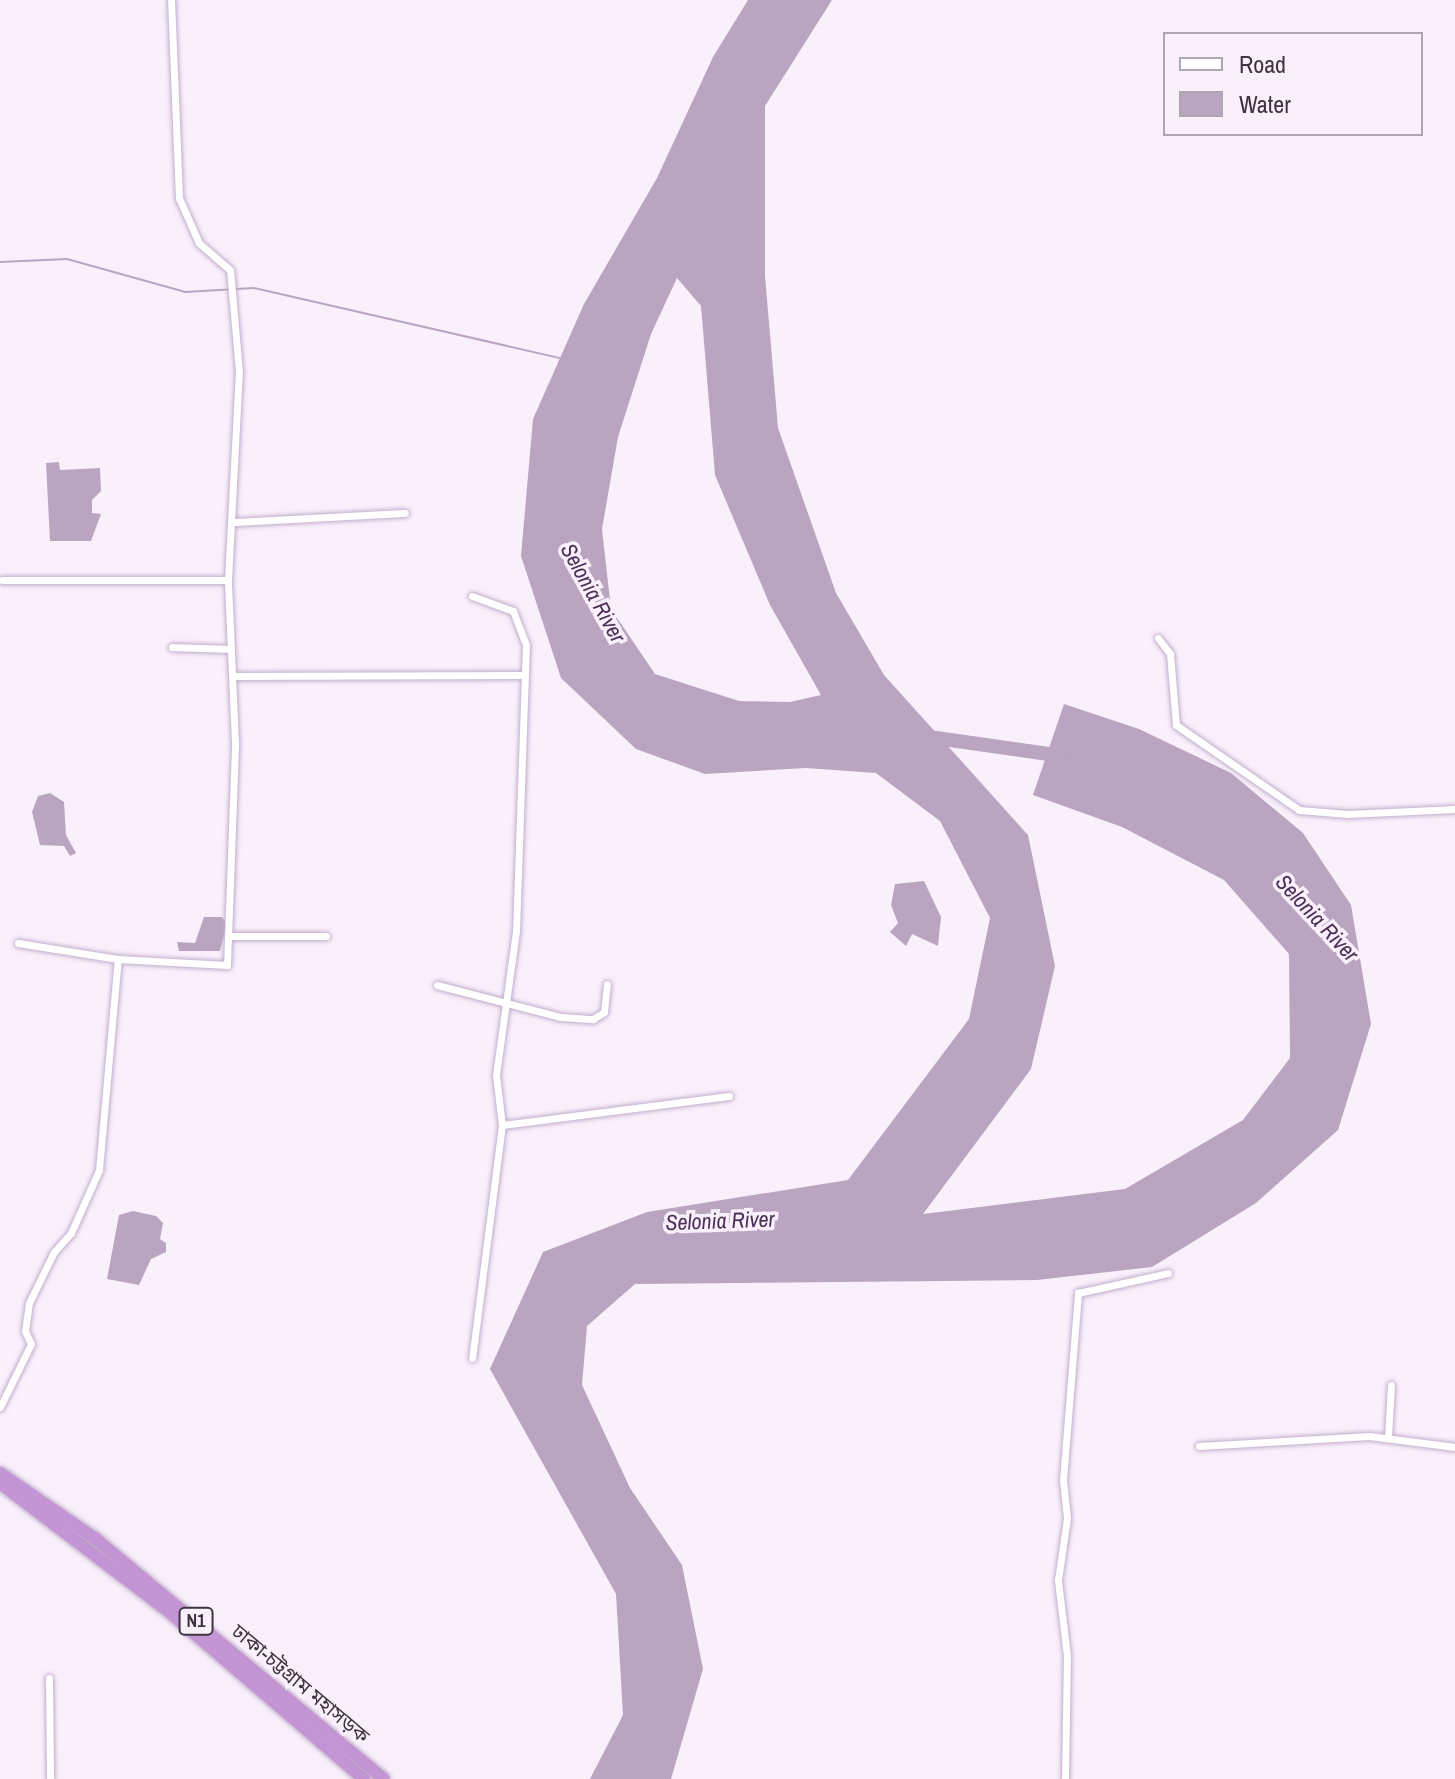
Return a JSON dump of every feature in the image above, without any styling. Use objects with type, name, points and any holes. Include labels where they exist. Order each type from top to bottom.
[{"type":"highway","name":"ঢাকা-চট্টগ্রাম মহাসড়ক","points":[[0,1473],[97,1540],[384,1779]]},
{"type":"highway","name":"ঢাকা-চট্টগ্রাম মহাসড়ক","points":[[0,1483],[173,1615],[364,1779]]},
{"type":"street","points":[[18,943],[118,959],[227,965],[234,676],[228,649],[228,580],[234,522],[239,372],[230,270],[199,243],[179,198],[171,0]]},
{"type":"street","points":[[234,522],[405,513]]},
{"type":"street","points":[[2,580],[228,580]]},
{"type":"street","points":[[472,596],[513,611],[526,645],[522,845],[508,1000],[496,1075],[502,1125],[472,1358]]},
{"type":"street","points":[[1158,638],[1170,654],[1176,725],[1299,810],[1348,814],[1455,809]]},
{"type":"street","points":[[172,647],[228,649]]},
{"type":"street","points":[[234,676],[525,675]]},
{"type":"street","points":[[230,936],[326,936]]},
{"type":"street","points":[[0,1407],[31,1344],[25,1331],[29,1303],[54,1252],[71,1233],[99,1170],[118,959]]},
{"type":"street","points":[[437,985],[508,1000],[561,1017],[593,1019],[604,1012],[607,984]]},
{"type":"street","points":[[502,1125],[729,1096]]},
{"type":"street","points":[[1065,1779],[1067,1656],[1058,1580],[1067,1518],[1063,1480],[1078,1293],[1168,1273]]},
{"type":"street","points":[[1388,1438],[1391,1385]]},
{"type":"street","points":[[1199,1446],[1339,1436],[1388,1438],[1455,1447]]},
{"type":"street","points":[[49,1678],[50,1779]]},
{"type":"water","points":[[748,0],[832,0],[765,106],[765,276],[778,428],[836,593],[884,675],[1028,835],[1055,966],[1031,1069],[923,1214],[1125,1189],[1243,1120],[1290,1058],[1289,954],[1224,880],[1122,827],[1033,795],[1064,704],[1139,729],[1231,773],[1303,833],[1351,905],[1371,1024],[1338,1130],[1256,1203],[1152,1267],[1037,1280],[635,1284],[587,1326],[582,1385],[630,1488],[682,1565],[703,1669],[671,1779],[590,1779],[623,1715],[616,1594],[490,1369],[543,1252],[647,1212],[848,1180],[969,1019],[990,918],[940,821],[876,773],[806,768],[705,774],[636,749],[561,678],[521,556],[533,419],[584,304],[657,178],[713,57]],"holes":[[[677,278],[701,306],[715,475],[770,605],[821,695],[790,702],[739,701],[655,674],[611,609],[602,529],[618,437],[651,334]]]},
{"type":"water","points":[[59,462],[60,470],[100,468],[101,491],[92,500],[92,513],[101,514],[91,541],[50,541],[46,463]]},
{"type":"water","points":[[50,793],[64,802],[66,835],[76,853],[70,856],[64,846],[40,845],[32,812],[38,796]]},
{"type":"water","points":[[924,881],[941,917],[938,946],[912,934],[906,946],[890,932],[898,923],[891,905],[895,884]]},
{"type":"water","points":[[204,917],[222,917],[227,924],[220,951],[179,951],[177,942],[195,943]]},
{"type":"water","points":[[133,1211],[156,1216],[163,1223],[160,1239],[166,1243],[166,1252],[151,1259],[139,1285],[107,1279],[119,1215]]},
{"type":"waterway","points":[[0,262],[67,259],[185,292],[254,288],[560,358]]},
{"type":"waterway","name":"Selonia River","points":[[922,736],[1063,756]]}]
